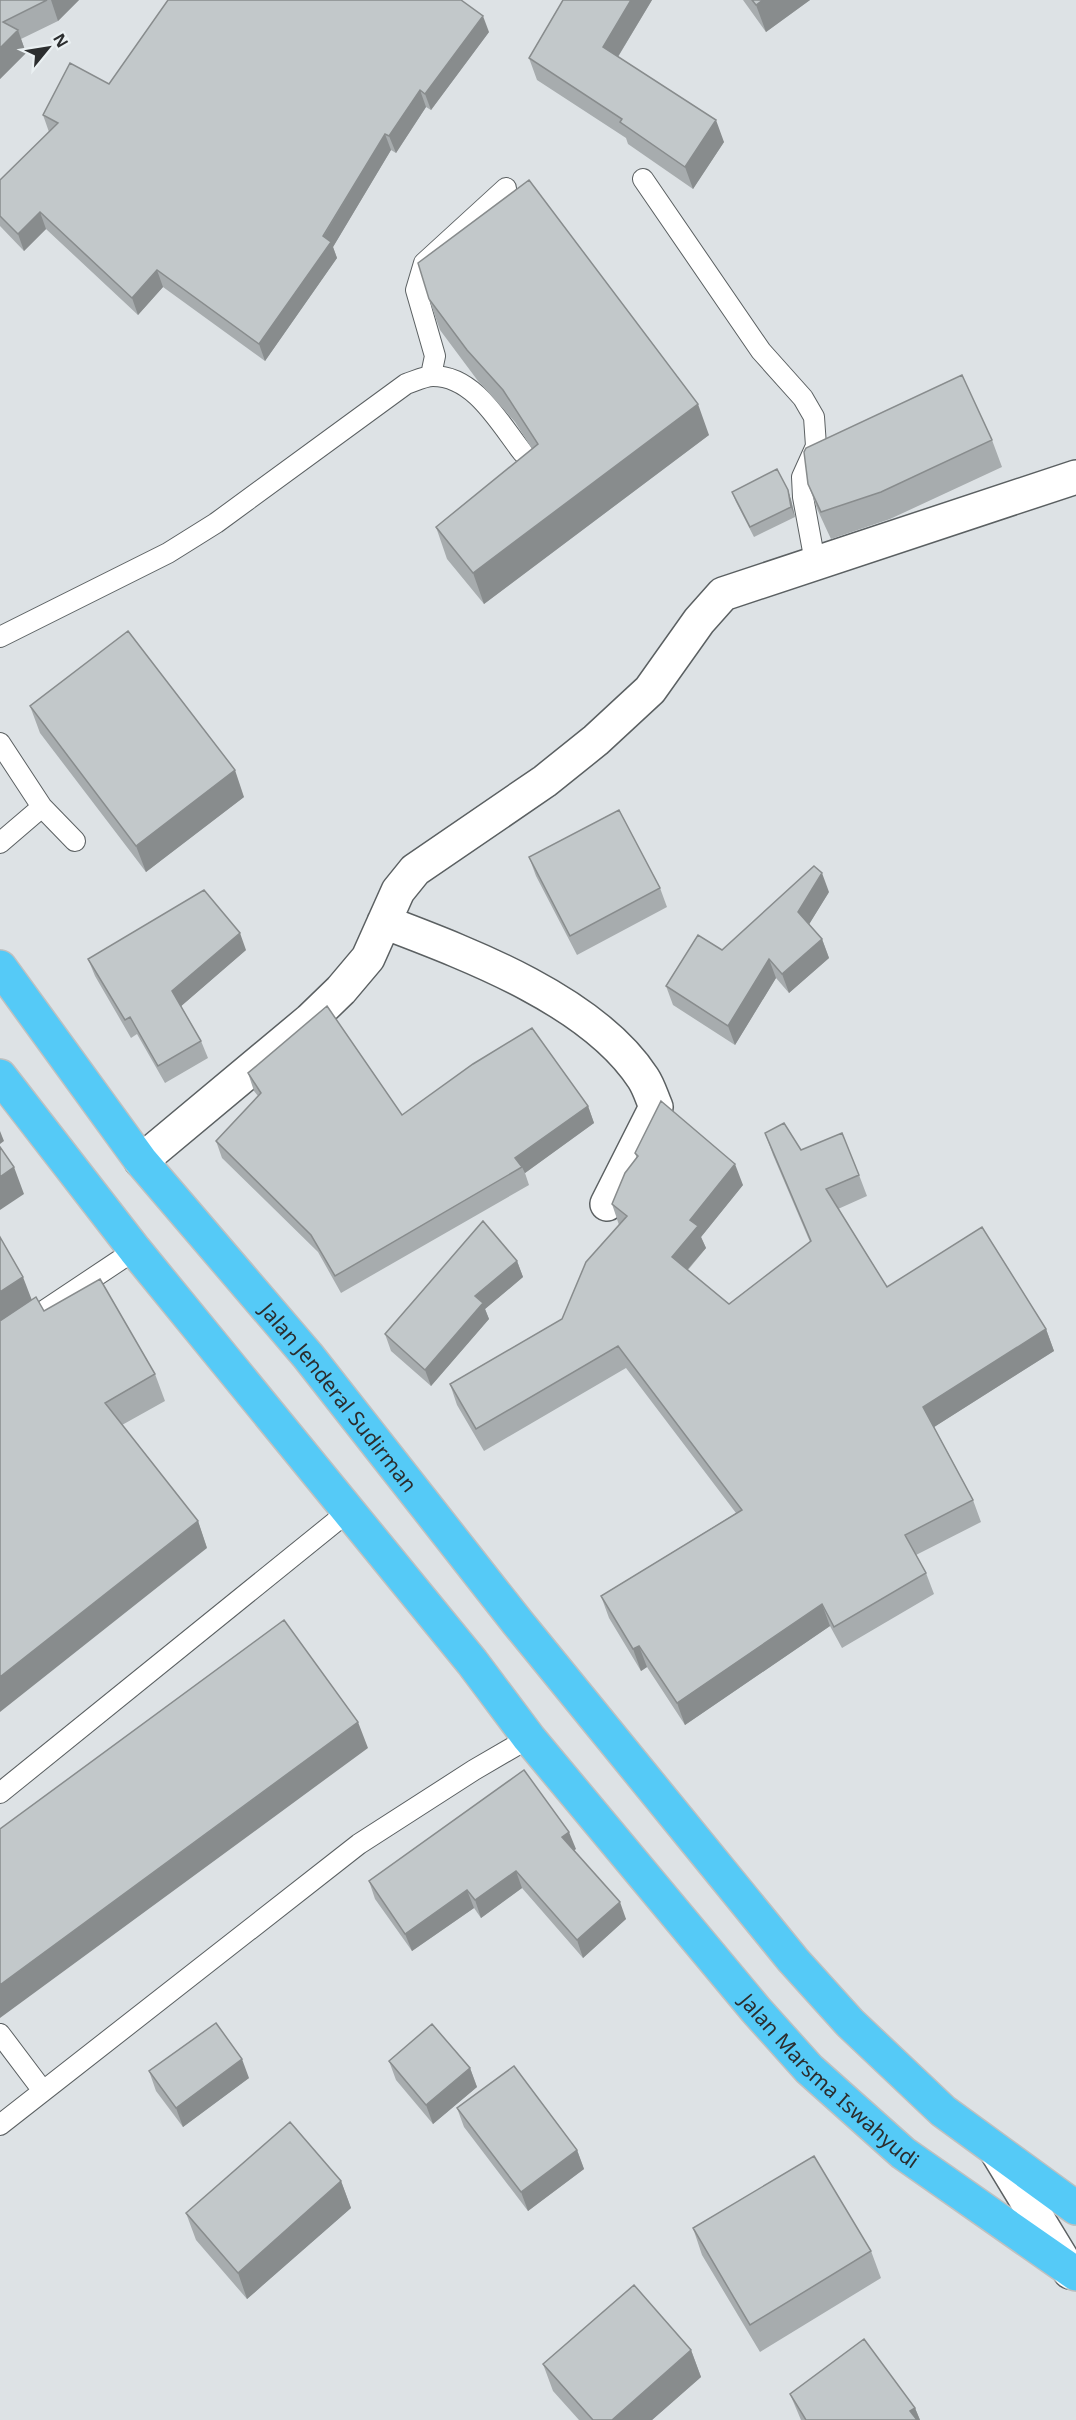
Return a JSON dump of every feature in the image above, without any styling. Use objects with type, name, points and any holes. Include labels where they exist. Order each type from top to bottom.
[{"type":"highway","name":"Jalan Jenderal Sudirman","points":[[0,967],[141,1161],[308,1356],[518,1623],[793,1960],[850,2024],[944,2111],[997,2152]]},
{"type":"highway","points":[[0,1076],[135,1250],[350,1510],[472,1662],[529,1738]]},
{"type":"highway","name":"Jalan Marsma Iswahyudi","points":[[529,1738],[749,2002],[809,2068],[903,2153],[1073,2275]]},
{"type":"highway","points":[[997,2152],[1076,2208]]},
{"type":"street","points":[[141,1161],[310,1020],[341,990],[368,958],[398,891],[415,870],[545,781],[596,740],[650,690],[711,604],[723,594],[1076,477]]},
{"type":"street","points":[[384,922],[451,948],[524,982],[587,1022],[626,1055],[644,1080],[656,1107],[607,1204]]},
{"type":"street","points":[[997,2152],[1073,2275]]},
{"type":"lane","points":[[642,179],[761,351],[803,398],[814,417],[816,446],[802,477],[803,497],[815,562]]},
{"type":"lane","points":[[431,375],[435,356],[416,290],[424,263],[506,188]]},
{"type":"lane","points":[[0,637],[168,553],[216,523],[406,384],[431,375],[454,379],[469,389],[523,453]]},
{"type":"lane","points":[[0,743],[42,807],[75,841]]},
{"type":"lane","points":[[0,843],[42,807]]},
{"type":"lane","points":[[0,1340],[135,1250]]},
{"type":"lane","points":[[0,1793],[350,1510]]},
{"type":"lane","points":[[0,2125],[359,1845],[474,1770],[529,1738]]},
{"type":"lane","points":[[0,2034],[43,2091]]},
{"type":"building","points":[[0,0],[47,0],[3,22],[18,30],[0,48]]},
{"type":"building","points":[[168,0],[461,0],[483,16],[425,94],[420,90],[389,136],[385,134],[323,236],[331,242],[259,344],[157,270],[132,298],[40,212],[18,234],[0,216],[0,180],[58,123],[43,115],[70,63],[109,84]]},
{"type":"building","points":[[563,0],[631,0],[603,47],[716,120],[685,167],[620,122],[622,119],[529,58]]},
{"type":"building","points":[[752,0],[763,0],[756,5]]},
{"type":"building","points":[[529,180],[698,404],[473,573],[436,527],[538,444],[503,390],[467,350],[429,299],[418,263]]},
{"type":"building","points":[[962,375],[992,440],[881,492],[821,512],[808,484],[804,452],[806,448]]},
{"type":"building","points":[[777,469],[788,490],[791,507],[750,527],[732,492]]},
{"type":"building","points":[[128,631],[235,770],[136,846],[30,706]]},
{"type":"building","points":[[619,810],[660,888],[570,936],[529,857]]},
{"type":"building","points":[[814,866],[822,873],[798,912],[822,939],[782,974],[769,959],[728,1026],[666,986],[698,935],[722,950]]},
{"type":"building","points":[[204,890],[240,933],[172,991],[201,1041],[158,1066],[130,1017],[125,1020],[88,959]]},
{"type":"building","points":[[327,1006],[402,1115],[473,1064],[532,1028],[588,1106],[515,1158],[522,1167],[335,1276],[311,1235],[216,1141],[261,1093],[248,1073]]},
{"type":"building","points":[[661,1101],[735,1164],[690,1220],[698,1226],[672,1257],[729,1304],[811,1241],[765,1133],[784,1123],[801,1150],[842,1133],[859,1175],[826,1189],[887,1287],[982,1227],[1046,1329],[923,1407],[973,1500],[905,1535],[926,1573],[834,1627],[822,1604],[677,1703],[639,1646],[633,1649],[601,1596],[742,1510],[618,1346],[476,1429],[450,1384],[562,1319],[586,1262],[627,1216],[612,1204],[625,1173],[638,1156],[635,1153]]},
{"type":"building","points":[[0,1147],[14,1167],[0,1177]]},
{"type":"building","points":[[483,1221],[517,1261],[475,1296],[483,1303],[425,1370],[385,1334]]},
{"type":"building","points":[[0,1237],[23,1277],[0,1292]]},
{"type":"building","points":[[100,1279],[155,1374],[105,1403],[198,1521],[0,1677],[0,1321],[36,1297],[44,1311]]},
{"type":"building","points":[[284,1620],[358,1722],[0,1985],[0,1829]]},
{"type":"building","points":[[524,1770],[569,1832],[562,1837],[620,1902],[577,1940],[516,1871],[475,1900],[467,1890],[405,1934],[369,1881]]},
{"type":"building","points":[[216,2023],[242,2059],[176,2108],[149,2071]]},
{"type":"building","points":[[432,2024],[470,2068],[426,2105],[389,2061]]},
{"type":"building","points":[[514,2066],[577,2150],[521,2192],[457,2108]]},
{"type":"building","points":[[290,2122],[341,2181],[238,2273],[186,2213]]},
{"type":"building","points":[[814,2156],[871,2251],[750,2325],[693,2228]]},
{"type":"building","points":[[634,2285],[691,2350],[612,2420],[593,2420],[543,2364]]},
{"type":"building","points":[[864,2339],[915,2408],[910,2411],[917,2420],[806,2420],[790,2394]]}]
